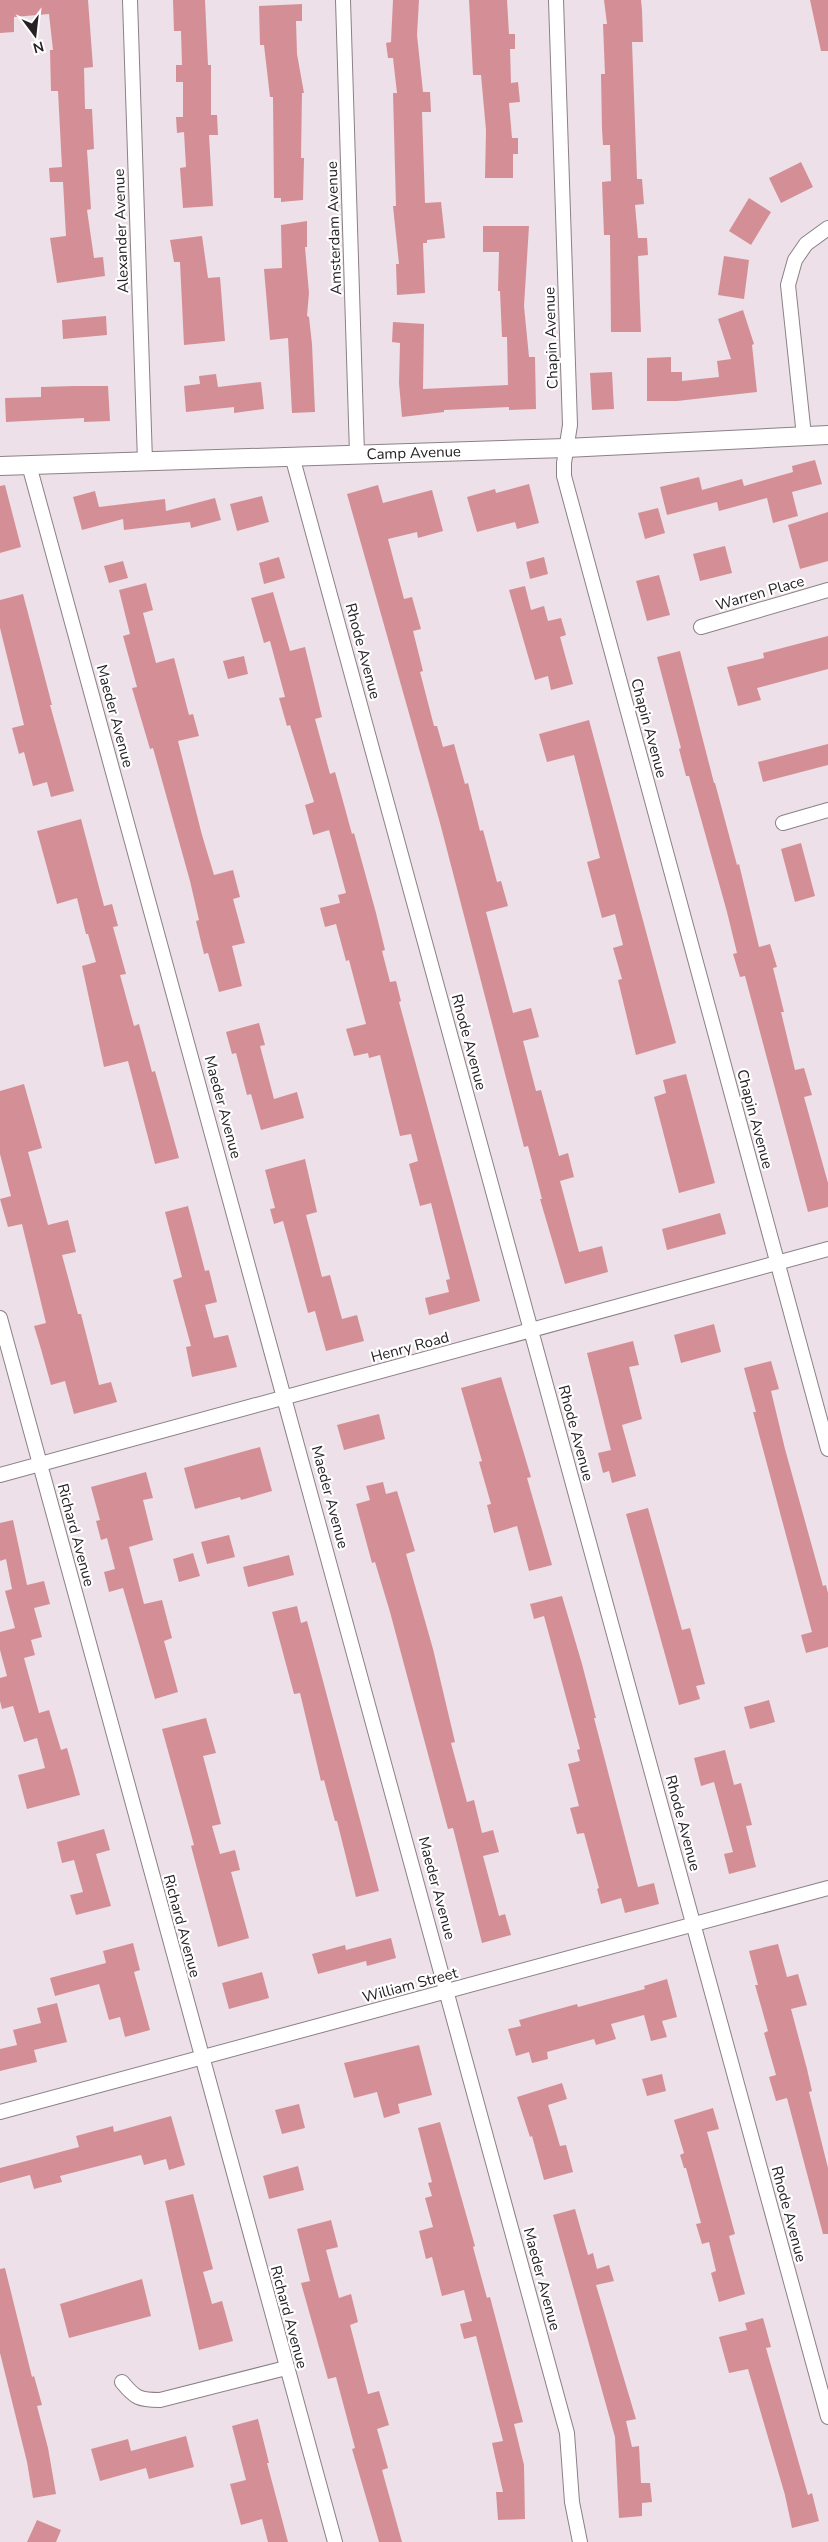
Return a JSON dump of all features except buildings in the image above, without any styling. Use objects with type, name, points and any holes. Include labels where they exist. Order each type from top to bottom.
[{"type":"street","name":"Alexander Avenue","points":[[130,0],[145,461]]},
{"type":"street","name":"Amsterdam Avenue","points":[[343,0],[357,454]]},
{"type":"street","name":"Chapin Avenue","points":[[556,0],[570,425],[564,476],[828,1449]]},
{"type":"street","points":[[804,436],[788,286],[795,260],[806,244],[828,228]]},
{"type":"street","name":"Camp Avenue","points":[[0,466],[566,448],[828,435]]},
{"type":"street","name":"Rhode Avenue","points":[[292,456],[828,2417]]},
{"type":"street","name":"Maeder Avenue","points":[[30,465],[567,2433],[572,2502],[580,2542]]},
{"type":"street","name":"Warren Place","points":[[701,627],[828,590]]},
{"type":"street","points":[[783,823],[828,810]]},
{"type":"street","name":"Henry Road","points":[[0,1475],[828,1249]]},
{"type":"street","name":"Richard Avenue","points":[[0,1318],[335,2542]]},
{"type":"street","name":"William Street","points":[[0,2112],[202,2059],[828,1888]]},
{"type":"street","points":[[122,2382],[133,2396],[146,2400],[160,2400],[286,2368]]}]
